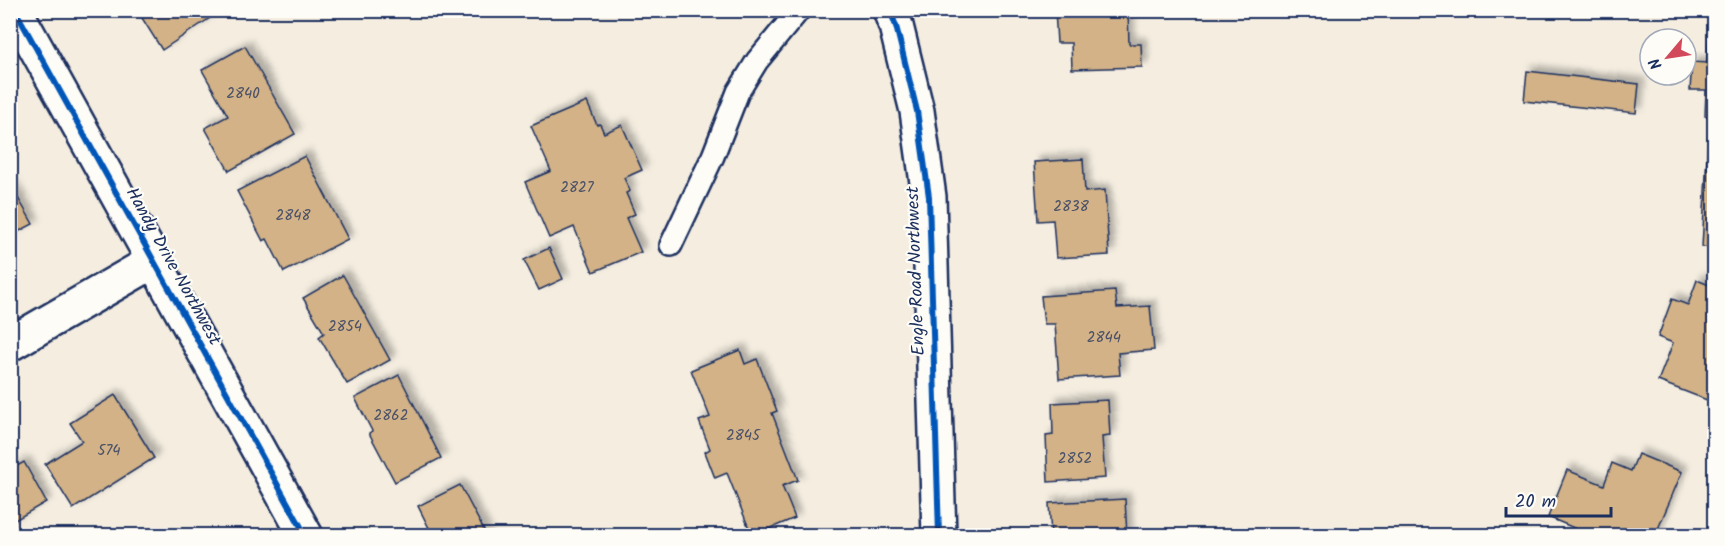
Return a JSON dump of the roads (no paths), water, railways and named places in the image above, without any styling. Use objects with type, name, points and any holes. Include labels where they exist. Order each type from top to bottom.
[{"type":"street","name":"Handy Drive Northwest","points":[[15,10],[306,536]]},
{"type":"street","name":"Engle Road Northwest","points":[[890,10],[917,111],[929,197],[939,536]]},
{"type":"street","points":[[10,344],[154,261]]},
{"type":"lane","points":[[671,245],[713,156],[738,92],[757,61],[799,10]]}]
